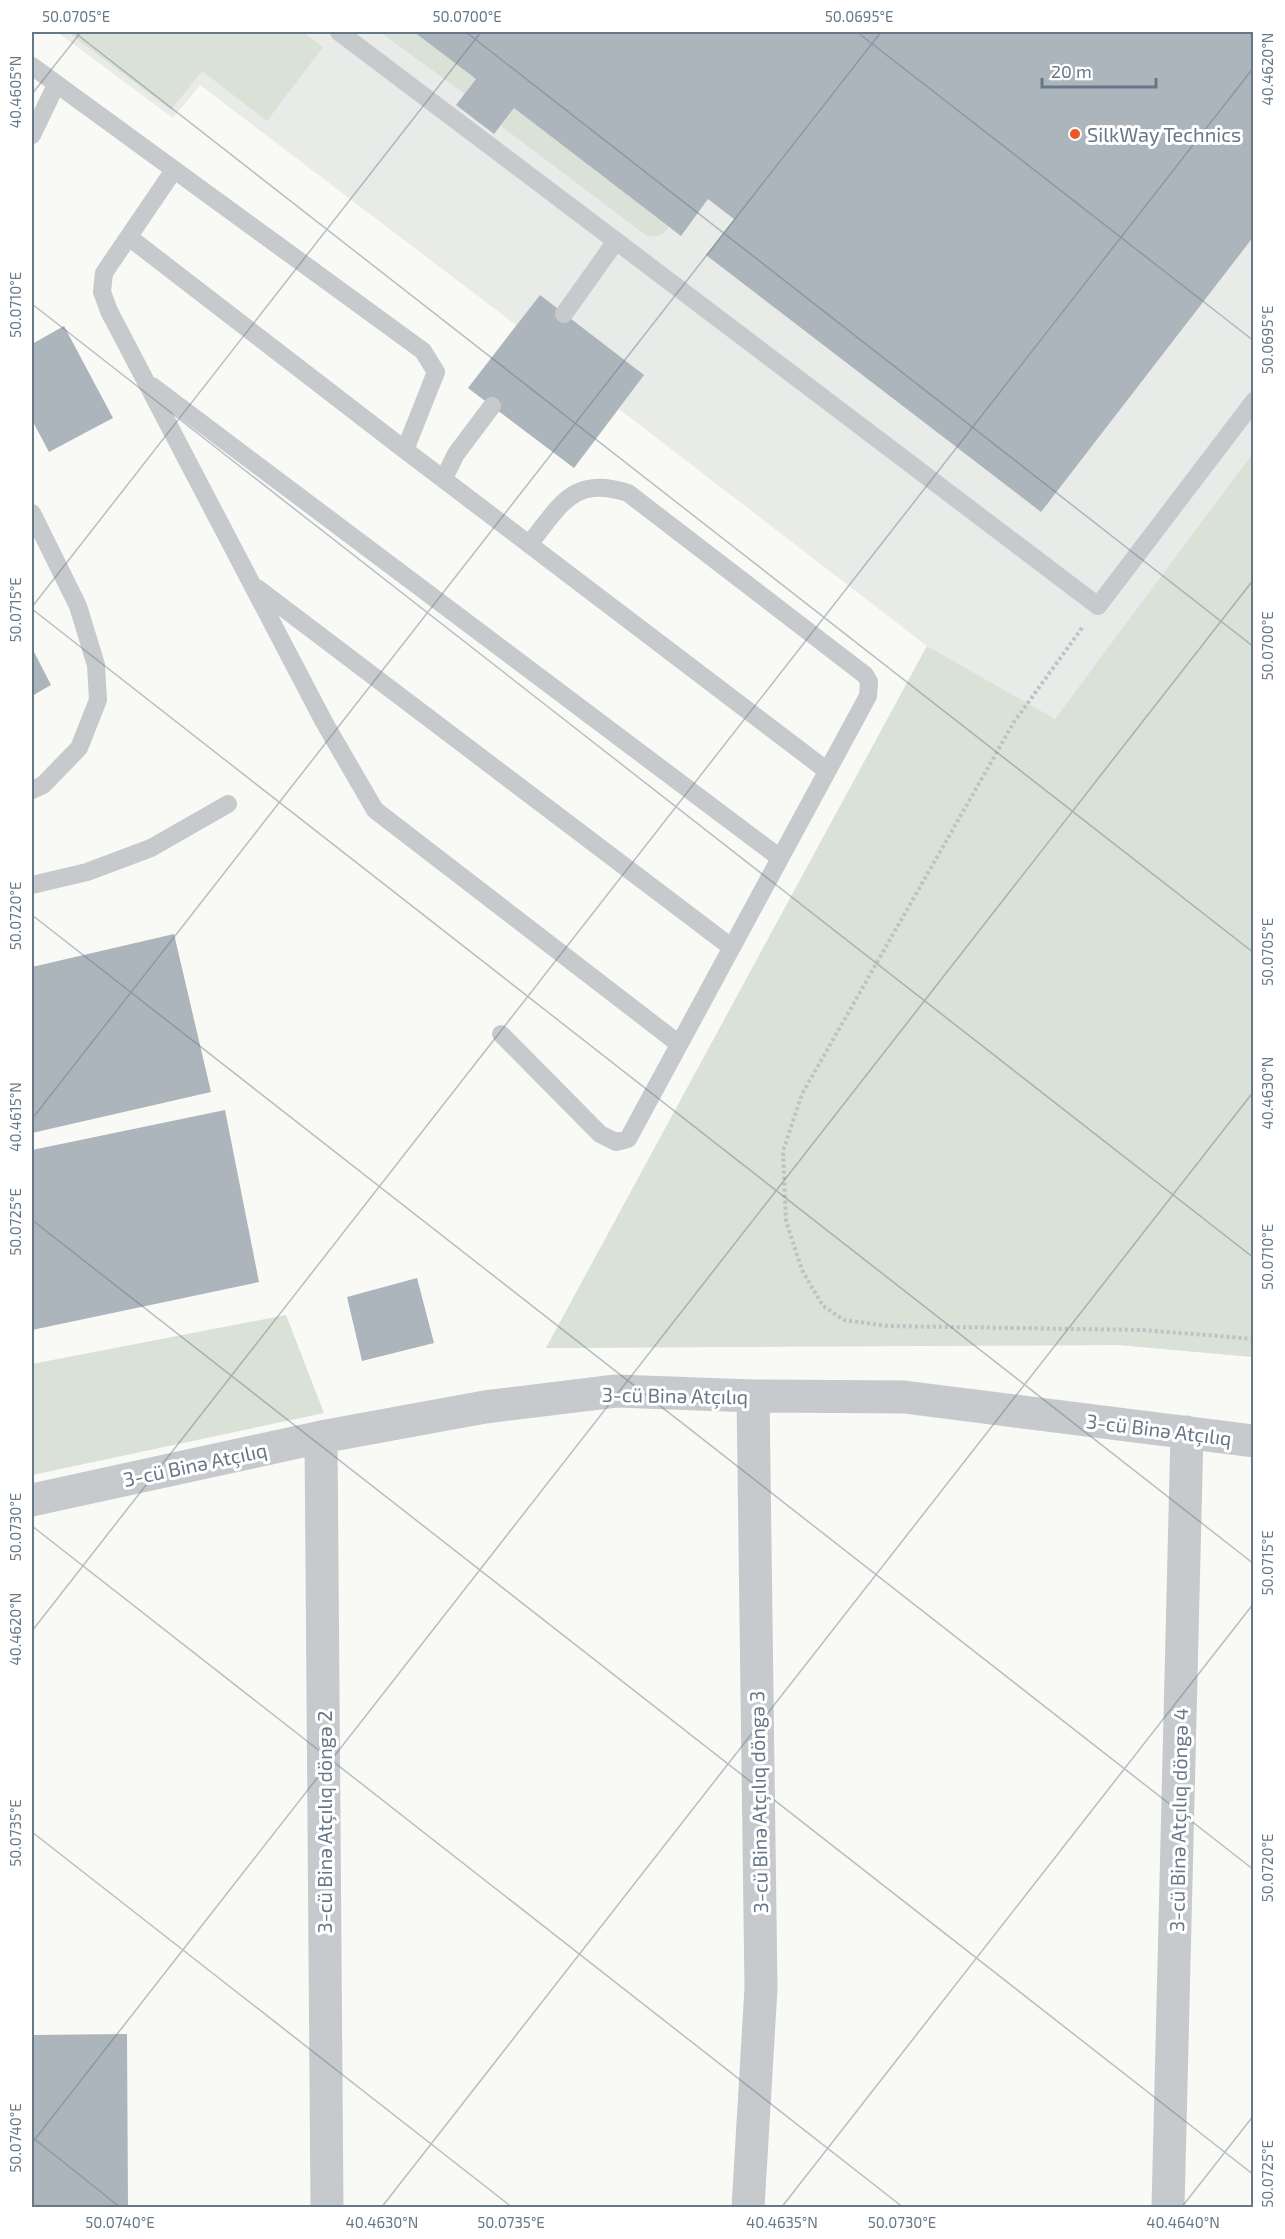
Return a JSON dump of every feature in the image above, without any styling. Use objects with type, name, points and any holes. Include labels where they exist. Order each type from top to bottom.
[{"type":"street","name":"3-cü Binə Atçılıq","points":[[32,1500],[321,1437],[485,1407],[616,1390],[753,1396],[904,1397],[1254,1441]]},
{"type":"street","name":"3-cü Binə Atçılıq döngə 3","points":[[748,2208],[761,1988],[753,1396]]},
{"type":"street","name":"3-cü Binə Atçılıq döngə 4","points":[[1168,2208],[1187,1432]]},
{"type":"street","name":"3-cü Binə Atçılıq döngə 2","points":[[321,1437],[327,2208]]},
{"type":"lane","points":[[339,32],[1098,606],[1254,402]]},
{"type":"lane","points":[[32,66],[423,351],[436,372],[405,450]]},
{"type":"lane","points":[[32,135],[56,85]]},
{"type":"lane","points":[[174,170],[104,273],[102,292],[109,311],[324,722],[375,810],[679,1044]]},
{"type":"lane","points":[[129,238],[826,770]]},
{"type":"lane","points":[[564,314],[616,241]]},
{"type":"lane","points":[[148,383],[780,858]]},
{"type":"lane","points":[[444,478],[456,454],[492,406]]},
{"type":"lane","points":[[501,1034],[600,1134],[616,1142],[628,1139],[868,696],[869,682],[865,675],[628,493],[609,487],[587,488],[567,498],[530,543]]},
{"type":"lane","points":[[32,513],[78,606],[96,665],[98,700],[79,748],[43,785],[32,790]]},
{"type":"lane","points":[[253,585],[731,947]]},
{"type":"lane","points":[[32,885],[87,872],[151,848],[228,804]]},
{"type":"path","points":[[1098,606],[1014,722],[802,1094],[783,1151],[786,1221],[802,1270],[823,1306],[844,1320],[888,1326],[1143,1330],[1254,1339]]},
{"type":"shaded area","points":[[57,32],[1253,32],[1253,1357],[1119,1345],[546,1348],[927,646],[619,409],[574,468],[468,388],[516,325],[200,85],[173,118]]},
{"type":"shaded area","points":[[68,32],[303,32],[323,47],[267,121],[202,71],[171,110]]},
{"type":"shaded area","points":[[380,32],[414,32],[476,79],[465,94]]},
{"type":"shaded area","points":[[514,108],[669,227],[660,235],[647,236],[501,126]]},
{"type":"shaded area","points":[[1253,453],[1253,1357],[1119,1345],[546,1348],[927,646],[1055,719]]},
{"type":"shaded area","points":[[286,1315],[324,1413],[32,1475],[32,1364]]},
{"type":"building","points":[[414,32],[1254,32],[1254,236],[1041,512],[706,255],[734,219],[708,199],[681,236],[514,108],[494,134],[456,105],[476,79]]},
{"type":"building","points":[[540,295],[644,375],[574,468],[468,388]]},
{"type":"building","points":[[64,326],[113,418],[49,452],[32,420],[32,344]]},
{"type":"building","points":[[32,648],[51,685],[32,696]]},
{"type":"building","points":[[174,934],[211,1092],[32,1133],[32,967]]},
{"type":"building","points":[[225,1110],[259,1282],[32,1330],[32,1150]]},
{"type":"building","points":[[417,1278],[434,1343],[362,1361],[347,1297]]},
{"type":"building","points":[[127,2034],[128,2208],[32,2208],[32,2035]]},
{"type":"place","name":"SilkWay Technics","points":[[1075,134]]}]
